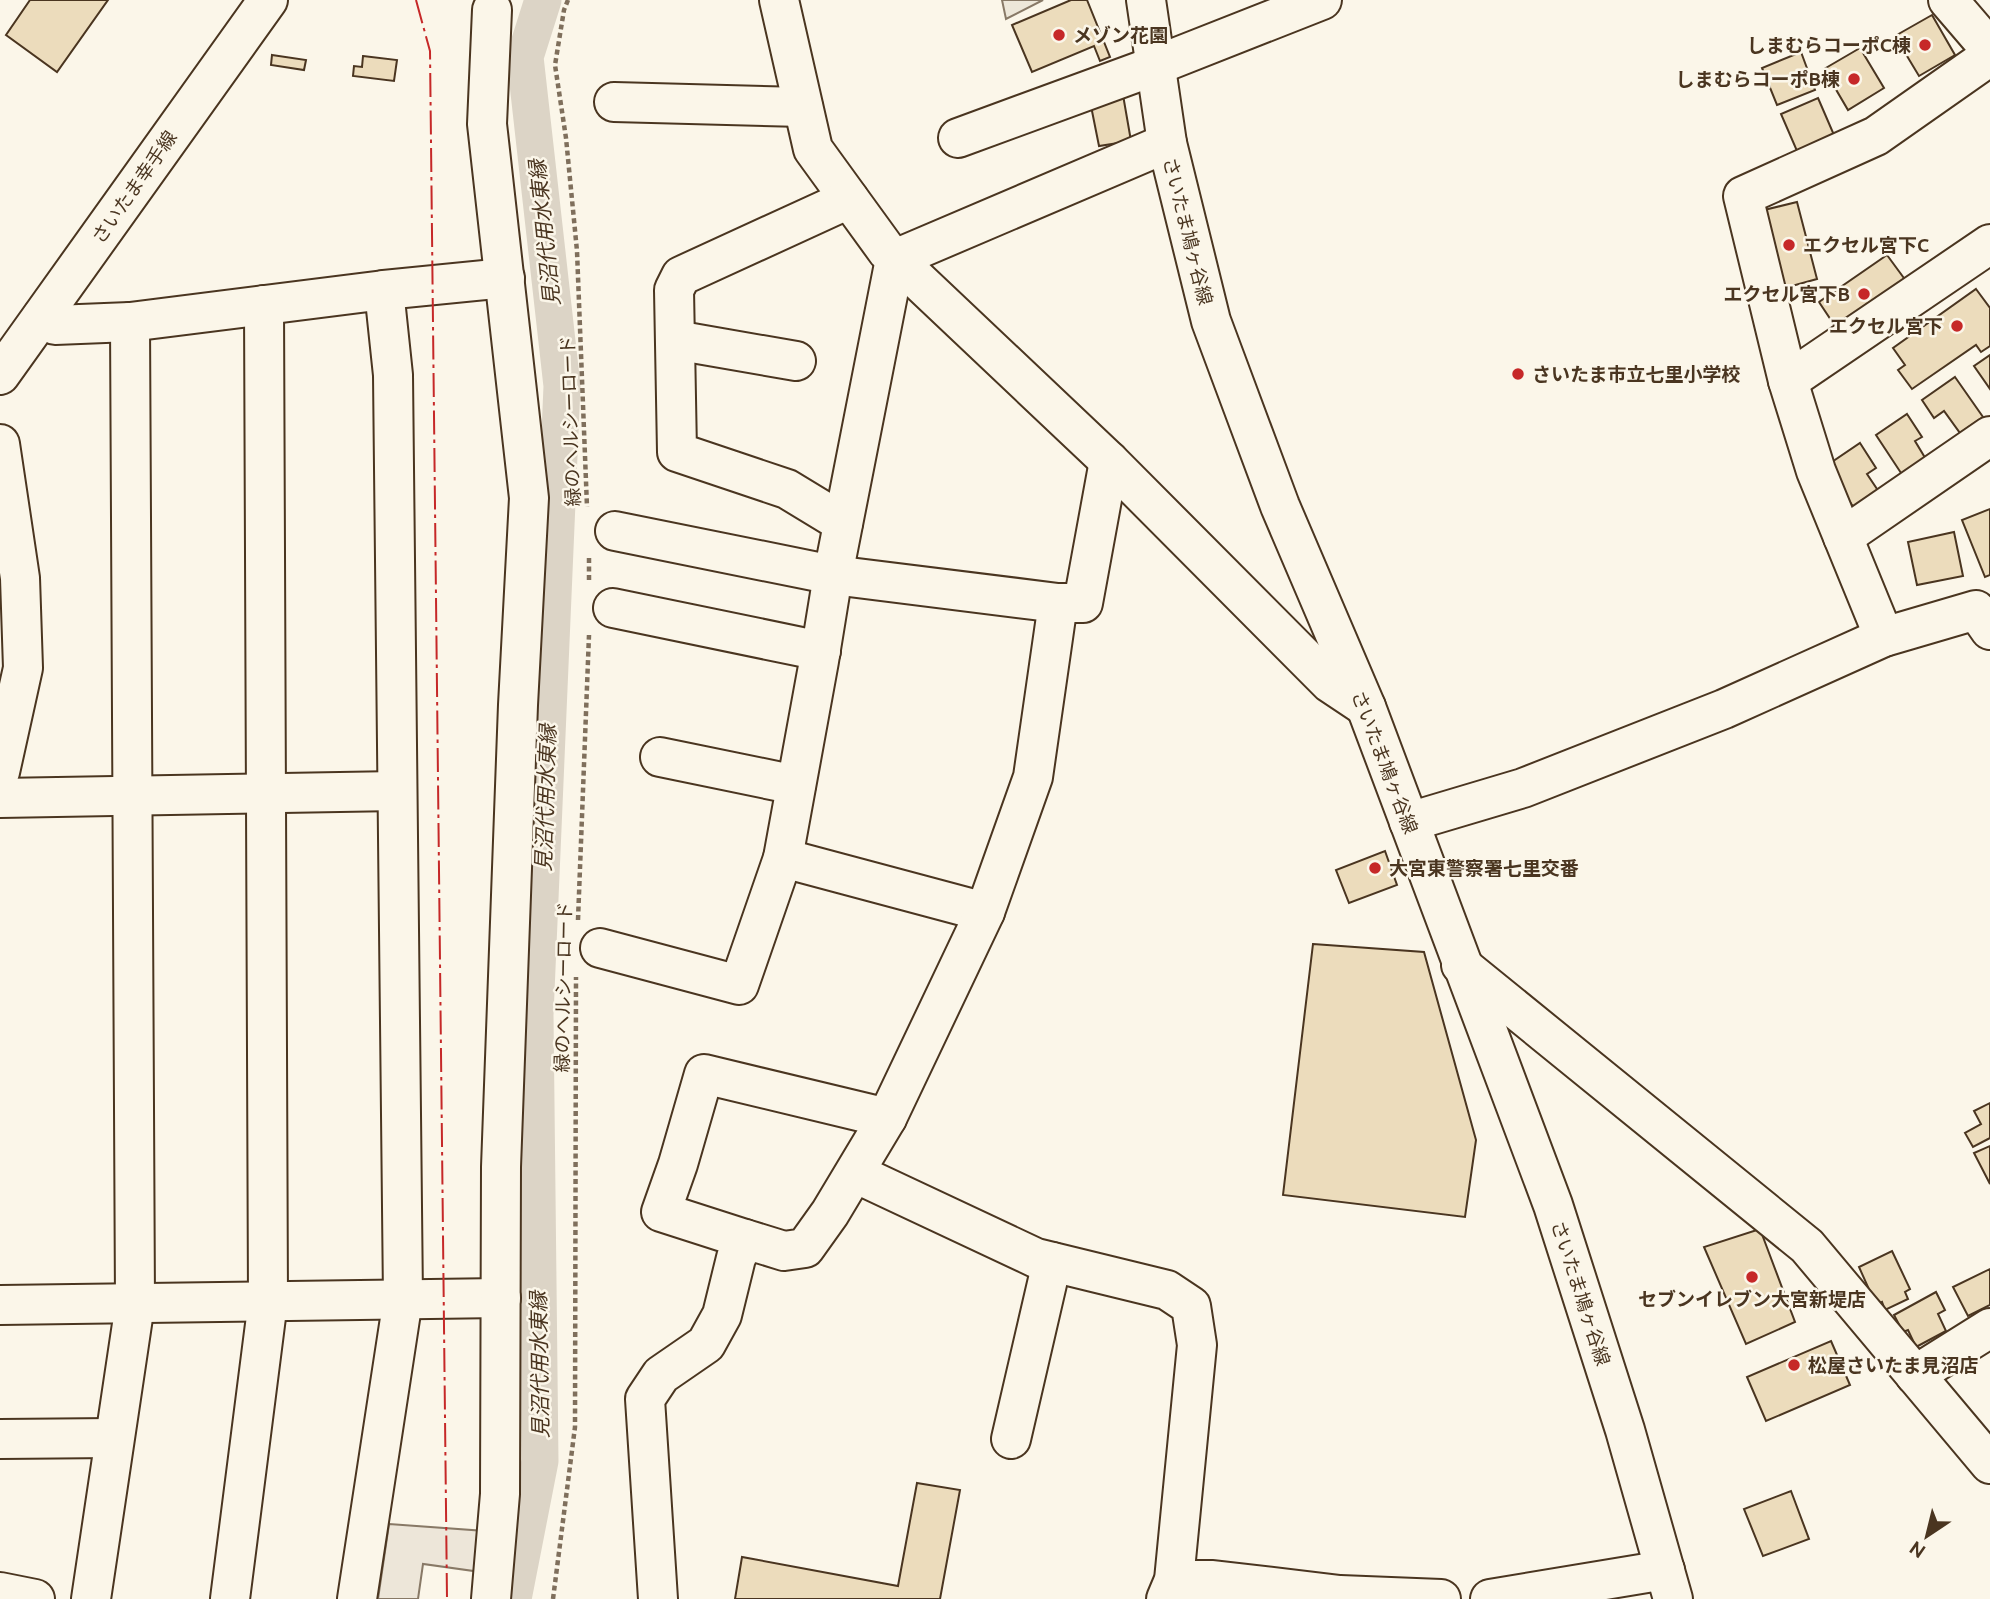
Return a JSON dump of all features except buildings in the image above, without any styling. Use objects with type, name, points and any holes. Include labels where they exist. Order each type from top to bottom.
[{"type":"street","name":"さいたま幸手線","points":[[0,375],[268,0]]},
{"type":"street","points":[[779,0],[813,149],[895,259],[1110,461],[1330,683],[1366,707]]},
{"type":"street","name":"さいたま鳩ヶ谷線","points":[[1146,0],[1167,143],[1211,321],[1280,506],[1366,707],[1553,1205],[1625,1430],[1669,1585]]},
{"type":"street","points":[[958,138],[1157,65],[1322,0]]},
{"type":"street","points":[[1948,0],[1990,49]]},
{"type":"street","points":[[491,1599],[500,1494],[502,1153],[518,705],[529,498],[487,124],[492,10]]},
{"type":"street","points":[[1884,637],[1816,471],[1788,381],[1743,196],[1876,136],[1990,57]]},
{"type":"street","points":[[614,102],[803,107]]},
{"type":"street","points":[[895,259],[1167,143]]},
{"type":"street","points":[[843,523],[788,488],[677,452],[674,290],[681,276],[849,198]]},
{"type":"street","points":[[1788,381],[1990,244]]},
{"type":"street","points":[[585,950],[739,985],[783,858],[821,651],[832,575],[895,259]]},
{"type":"street","points":[[42,317],[55,325],[130,322],[384,290],[505,278]]},
{"type":"street","points":[[357,1599],[403,1299],[393,375],[384,290]]},
{"type":"street","points":[[230,1599],[268,1301],[264,305]]},
{"type":"street","points":[[90,1599],[135,1304],[130,322]]},
{"type":"street","points":[[675,340],[796,360]]},
{"type":"street","points":[[1843,537],[1990,436]]},
{"type":"street","points":[[0,444],[20,578],[23,668],[0,772]]},
{"type":"street","points":[[597,532],[832,575],[1058,603],[1083,603],[1110,461]]},
{"type":"street","points":[[887,1118],[704,1074],[661,1212],[784,1251],[805,1248],[855,1173],[887,1118],[985,912],[1033,777],[1058,603]]},
{"type":"street","points":[[597,606],[821,651]]},
{"type":"street","points":[[1409,822],[1536,783],[1724,709],[1884,637],[1985,614]]},
{"type":"street","points":[[660,757],[796,785]]},
{"type":"street","points":[[0,798],[397,791]]},
{"type":"street","points":[[783,858],[985,912]]},
{"type":"street","points":[[1461,965],[1807,1246],[1990,1464]]},
{"type":"street","points":[[855,1173],[1036,1258],[1167,1290],[1191,1306],[1197,1345],[1170,1589],[1213,1580],[1340,1595],[1441,1599]]},
{"type":"street","points":[[658,1599],[646,1399],[661,1375],[706,1345],[722,1315],[736,1258],[746,1240]]},
{"type":"street","points":[[1011,1439],[1052,1262]]},
{"type":"street","points":[[0,1305],[501,1298]]},
{"type":"street","points":[[1915,1375],[1990,1328]]},
{"type":"street","points":[[1,1446],[114,1438]]},
{"type":"street","points":[[1490,1599],[1669,1585]]},
{"type":"street","points":[[0,1592],[34,1599]]},
{"type":"path","name":"緑のヘルシーロード","points":[[553,1599],[575,1427],[585,950],[597,606],[597,532],[577,251],[566,138],[555,65],[564,9],[568,0]]},
{"type":"shaded area","points":[[1002,0],[1043,0],[1006,19]]},
{"type":"shaded area","points":[[389,1524],[485,1531],[481,1572],[423,1564],[418,1599],[378,1599]]},
{"type":"waterway","name":"見沼代用水東縁","points":[[513,1599],[540,1461],[535,1015],[562,386],[525,57],[543,0]]},
{"type":"power","points":[[416,0],[430,51],[447,1599]]},
{"type":"place","name":"メゾン花園","points":[[1059,35]]},
{"type":"place","name":"しまむらコーポC棟","points":[[1925,45]]},
{"type":"place","name":"しまむらコーポB棟","points":[[1854,79]]},
{"type":"place","name":"エクセル宮下C","points":[[1789,245]]},
{"type":"place","name":"エクセル宮下B","points":[[1864,294]]},
{"type":"place","name":"エクセル宮下","points":[[1957,326]]},
{"type":"place","name":"さいたま市立七里小学校","points":[[1518,374]]},
{"type":"place","name":"大宮東警察署七里交番","points":[[1375,868]]},
{"type":"place","name":"セブンイレブン大宮新堤店","points":[[1752,1277]]},
{"type":"place","name":"松屋さいたま見沼店","points":[[1794,1365]]}]
